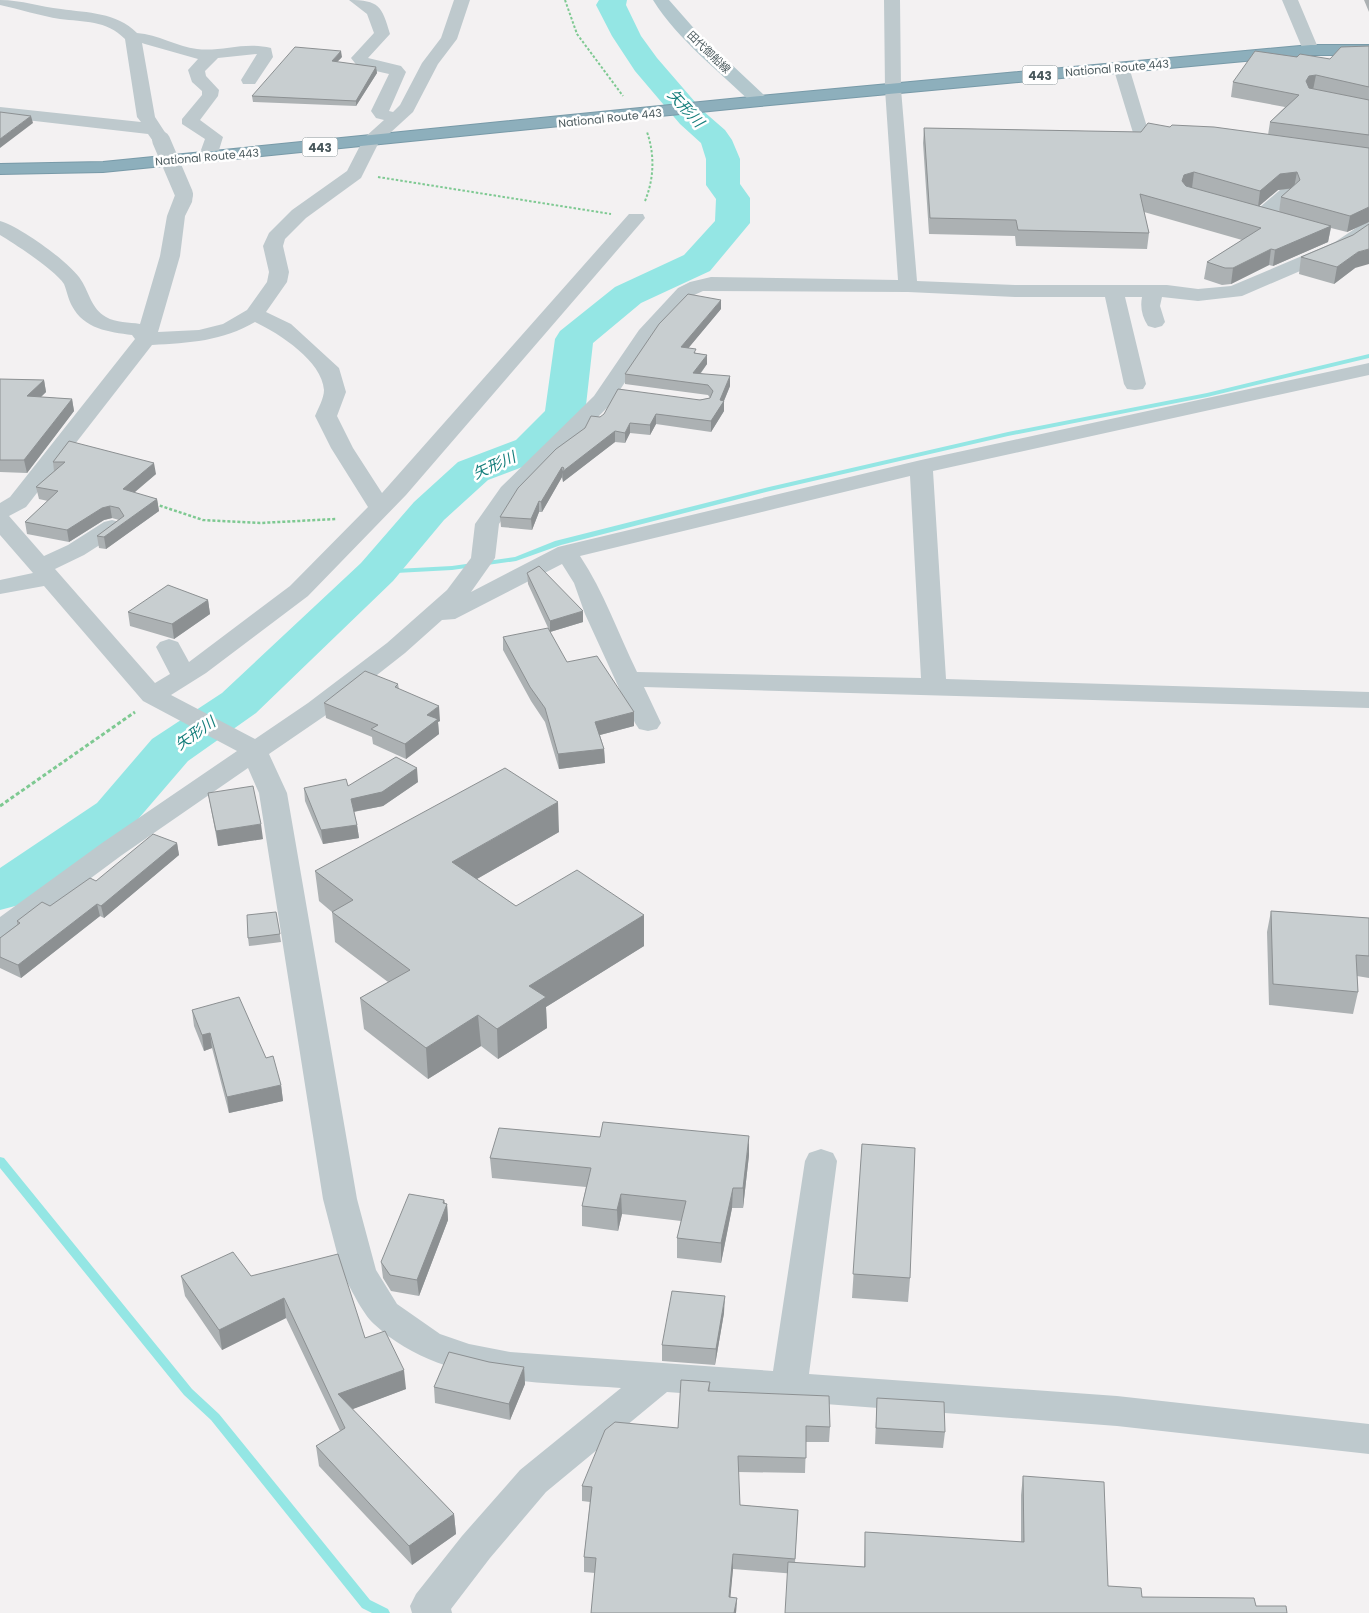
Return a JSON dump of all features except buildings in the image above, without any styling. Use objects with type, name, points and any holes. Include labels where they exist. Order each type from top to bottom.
[{"type":"highway","name":"National Route 443","points":[[0,169],[103,166],[213,158],[760,101],[1311,50],[1369,50]]},
{"type":"main road","name":"田代御船線","points":[[661,0],[668,11],[686,30],[760,101]]},
{"type":"street","points":[[0,0],[60,14],[94,16],[115,24],[133,38],[145,38],[177,51],[211,56],[252,49],[265,51],[265,57],[249,80]]},
{"type":"street","points":[[82,0],[88,5],[94,16]]},
{"type":"street","points":[[358,0],[372,7],[382,34],[359,58],[364,64],[398,72],[380,111],[382,114],[397,118]]},
{"type":"street","points":[[146,339],[199,336],[230,328],[254,314],[277,282],[279,272],[273,246],[276,237],[299,214],[355,174],[370,142],[407,108],[430,63],[449,39],[462,0]]},
{"type":"street","points":[[892,0],[893,90],[908,286]]},
{"type":"street","points":[[1290,0],[1311,50]]},
{"type":"street","points":[[0,512],[18,502],[146,339],[170,256],[176,216],[183,202],[184,194],[158,135],[146,117],[135,61],[133,38]]},
{"type":"street","points":[[211,56],[196,70],[198,78],[211,90],[210,96],[191,119],[191,124],[214,137],[210,150],[213,158]]},
{"type":"street","points":[[1121,68],[1140,132],[1194,135]]},
{"type":"street","points":[[0,112],[158,135]]},
{"type":"street","points":[[0,129],[21,115]]},
{"type":"street","points":[[1260,217],[1287,194]]},
{"type":"street","points":[[158,700],[184,676],[299,591],[398,490],[636,218]]},
{"type":"street","points":[[0,226],[29,244],[72,281],[82,306],[98,321],[108,326],[138,330],[146,339]]},
{"type":"street","points":[[0,931],[249,747],[317,709],[416,631],[456,595],[483,558],[487,524],[509,492],[602,400],[618,391],[646,334],[685,292],[697,286],[711,284],[908,286],[1016,291],[1154,291],[1198,294],[1235,292],[1259,283],[1350,241],[1369,228]]},
{"type":"street","points":[[1322,234],[1350,241]]},
{"type":"street","points":[[1114,291],[1135,384]]},
{"type":"street","points":[[1154,291],[1150,306],[1156,322]]},
{"type":"street","points":[[254,314],[284,328],[329,368],[335,392],[326,416],[377,510]]},
{"type":"street","points":[[416,631],[493,588],[566,552],[921,467],[1369,369]]},
{"type":"street","points":[[921,467],[934,686]]},
{"type":"street","points":[[0,520],[158,700],[249,747],[273,793],[340,1198],[359,1272],[385,1314],[428,1344],[467,1358],[510,1366],[1118,1411],[1369,1439]]},
{"type":"street","points":[[0,587],[46,571],[112,527]]},
{"type":"street","points":[[566,552],[586,582],[597,614],[648,723]]},
{"type":"street","points":[[169,647],[184,676]]},
{"type":"street","points":[[628,679],[934,686],[1369,700]]},
{"type":"street","points":[[789,1388],[821,1160]]},
{"type":"street","points":[[432,1613],[430,1606],[470,1554],[534,1480],[659,1378]]},
{"type":"path","points":[[355,174],[636,218],[649,192],[652,170],[650,140],[637,115],[577,34],[565,0]]},
{"type":"path","points":[[153,503],[203,520],[260,523],[338,519],[377,510]]},
{"type":"path","points":[[0,806],[134,713],[158,700]]},
{"type":"waterway","name":"矢形川","points":[[0,893],[115,814],[170,750],[239,703],[377,572],[429,511],[473,471],[531,449],[565,414],[574,339],[628,295],[697,263],[732,223],[733,198],[723,185],[723,159],[716,140],[691,117],[636,51],[618,21],[611,5],[613,0]]},
{"type":"waterway","points":[[377,572],[452,568],[516,559],[558,543],[769,489],[1008,434],[1207,395],[1369,356]]},
{"type":"waterway","points":[[0,1161],[188,1392],[215,1417],[366,1604],[384,1613]]}]
